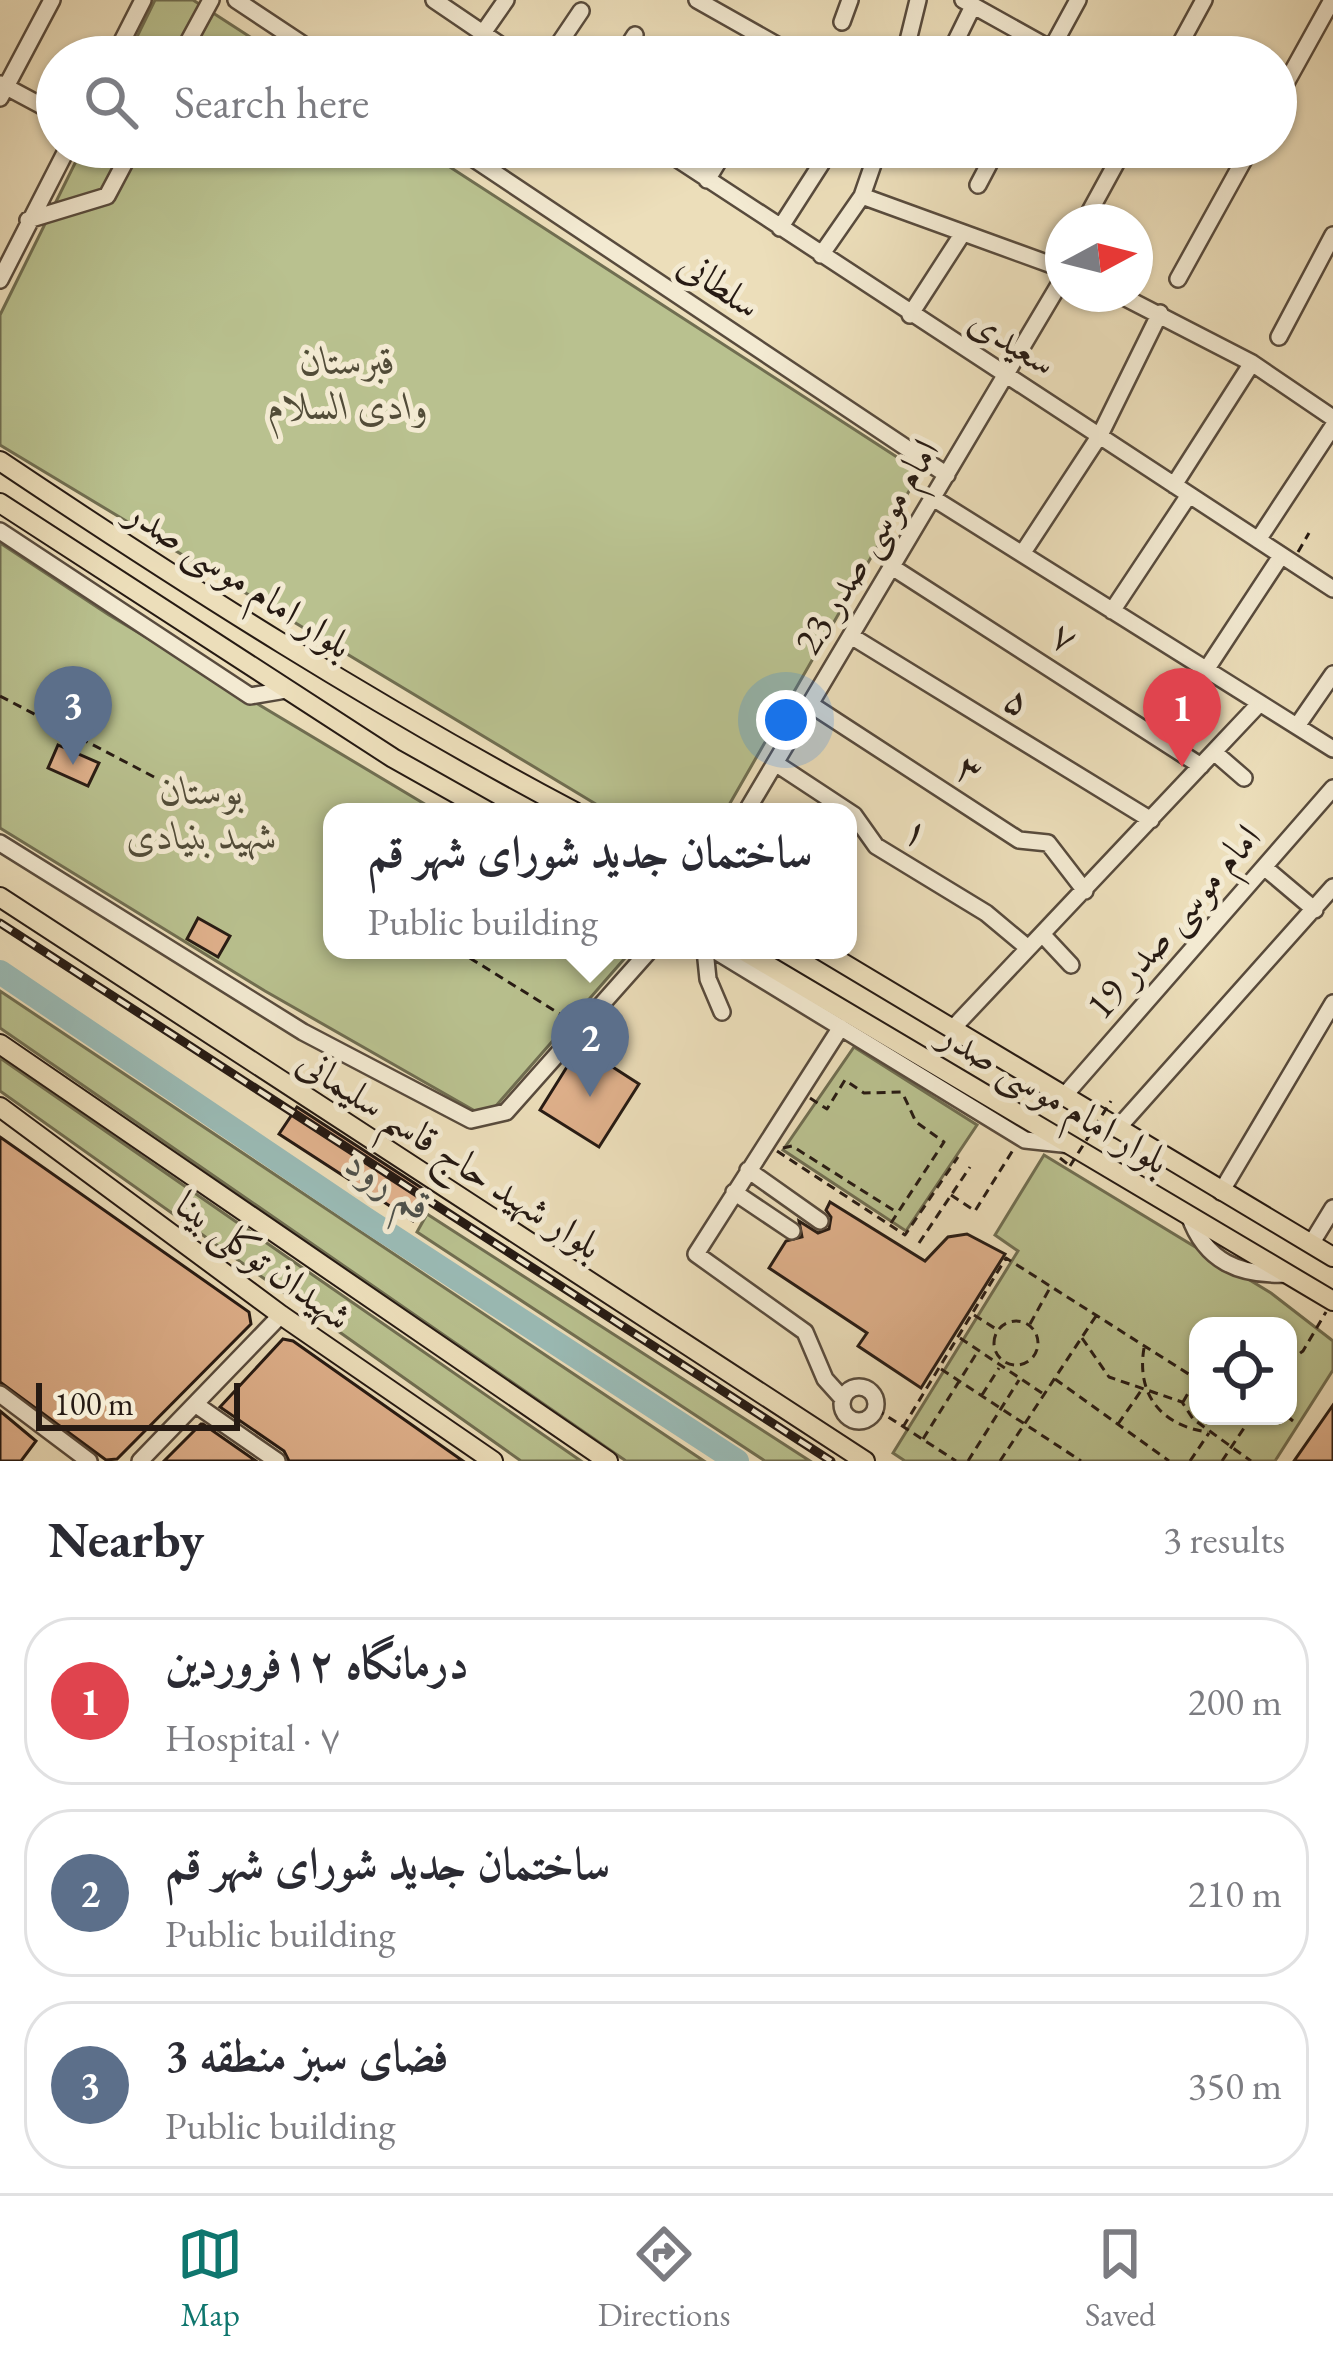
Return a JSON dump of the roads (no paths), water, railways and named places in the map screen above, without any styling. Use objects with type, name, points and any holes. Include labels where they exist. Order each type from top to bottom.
[{"type":"main road","name":"بلوار امام موسی صدر","points":[[0,461],[218,607],[404,722],[558,803]]},
{"type":"main road","name":"بلوار امام موسی صدر","points":[[0,503],[286,690],[474,803]]},
{"type":"main road","name":"بلوار شهید حاج قاسم سلیمانی","points":[[0,897],[865,1461]]},
{"type":"main road","name":"بلوار امام موسی صدر","points":[[757,959],[1333,1300]]},
{"type":"main road","name":"بلوار امام موسی صدر","points":[[836,959],[1333,1257]]},
{"type":"main road","points":[[0,1044],[608,1461]]},
{"type":"main road","name":"شهیدان توکلی بینا","points":[[0,1107],[281,1315],[493,1461]]},
{"type":"street","points":[[36,104],[2,89],[52,0]]},
{"type":"street","points":[[125,36],[143,0]]},
{"type":"street","points":[[191,36],[211,0]]},
{"type":"street","points":[[236,0],[290,36]]},
{"type":"street","points":[[434,0],[487,36]]},
{"type":"street","points":[[483,33],[506,0]]},
{"type":"street","points":[[697,0],[761,36]]},
{"type":"street","points":[[842,22],[850,0]]},
{"type":"street","points":[[909,36],[918,0]]},
{"type":"street","points":[[1058,36],[1078,0]]},
{"type":"street","points":[[1184,36],[1204,0]]},
{"type":"street","points":[[1297,63],[1332,0]]},
{"type":"street","points":[[956,36],[968,3],[1021,36]]},
{"type":"street","points":[[564,36],[581,11]]},
{"type":"street","points":[[0,280],[4,259],[56,168]]},
{"type":"street","points":[[28,220],[107,196],[119,168]]},
{"type":"street","name":"سلطانی","points":[[487,168],[947,475]]},
{"type":"street","name":"سعیدی","points":[[690,168],[1333,589]]},
{"type":"street","points":[[707,180],[714,168]]},
{"type":"street","points":[[780,228],[819,168]]},
{"type":"street","points":[[821,255],[862,196],[872,168]]},
{"type":"street","points":[[977,185],[986,168]]},
{"type":"street","points":[[1094,204],[1113,168]]},
{"type":"street","points":[[1178,279],[1239,168]]},
{"type":"street","points":[[862,196],[1045,266]]},
{"type":"street","points":[[910,315],[963,232]]},
{"type":"street","points":[[1279,338],[1333,235]]},
{"type":"street","name":"امام موسی صدر 23","points":[[751,803],[1045,306]]},
{"type":"street","points":[[1153,310],[1252,363],[1333,422],[1258,540]]},
{"type":"street","points":[[1022,554],[1100,436],[1160,313]]},
{"type":"street","points":[[1174,484],[1252,363]]},
{"type":"street","points":[[1112,611],[1189,495]]},
{"type":"street","points":[[933,498],[1333,749]]},
{"type":"street","points":[[0,530],[250,696],[286,690]]},
{"type":"street","points":[[1206,670],[1286,559]]},
{"type":"street","name":"۷","points":[[892,567],[1201,766]]},
{"type":"street","name":"۵","points":[[851,636],[1151,820]]},
{"type":"street","points":[[1297,726],[1333,674]]},
{"type":"street","name":"۳","points":[[810,704],[1019,840],[1048,843],[1084,891]]},
{"type":"street","points":[[953,1028],[1260,704]]},
{"type":"street","points":[[1214,752],[1244,778]]},
{"type":"street","name":"۱","points":[[775,763],[836,803]]},
{"type":"street","name":"امام موسی صدر 19","points":[[1064,1096],[1333,788]]},
{"type":"street","name":"۱","points":[[857,819],[876,846],[986,913],[1028,948]]},
{"type":"street","points":[[0,843],[303,1032],[471,1120],[506,1112],[642,959]]},
{"type":"street","points":[[1264,867],[1315,910]]},
{"type":"street","points":[[1118,1129],[1333,886]]},
{"type":"street","points":[[1042,934],[1071,965]]},
{"type":"street","points":[[710,959],[709,980],[722,1012]]},
{"type":"street","points":[[725,959],[1025,1140],[1072,1145]]},
{"type":"street","points":[[1221,1192],[1333,1003]]},
{"type":"street","points":[[841,1027],[696,1256],[805,1332],[825,1379],[842,1399],[845,1414],[854,1420],[869,1418],[876,1409],[867,1388],[855,1387],[842,1399]]},
{"type":"street","points":[[748,1170],[820,1221]]},
{"type":"street","points":[[734,1192],[792,1231]]},
{"type":"street","points":[[1311,1244],[1333,1208]]},
{"type":"street","points":[[140,1461],[281,1315]]},
{"type":"street","points":[[0,1394],[89,1461]]},
{"type":"street","points":[[195,1403],[277,1461]]},
{"type":"waterway","name":"قم رود","points":[[0,972],[364,1218],[737,1461]]},
{"type":"railway","points":[[0,923],[831,1461]]},
{"type":"place","name":"فضای سبز منطقه 3","points":[[73,765]]},
{"type":"place","name":"درمانگاه ١٢فروردین","points":[[1182,767]]},
{"type":"place","name":"ساختمان جدید شورای شهر قم","points":[[590,1097]]},
{"type":"park label","name":"قبرستان وادی السلام","points":[[348,382]]},
{"type":"park label","name":"بوستان شهید بنیادی","points":[[202,812]]}]
